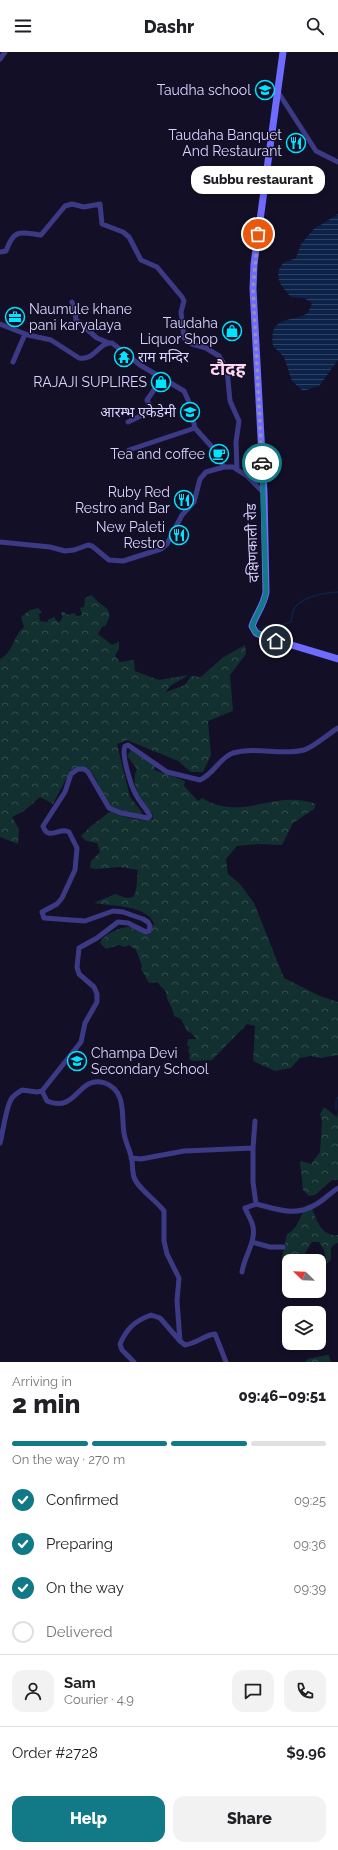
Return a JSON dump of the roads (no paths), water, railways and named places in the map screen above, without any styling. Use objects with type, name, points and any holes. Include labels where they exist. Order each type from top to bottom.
[{"type":"main road","name":"दक्षिणकाली रोड","points":[[283,52],[254,264],[253,289],[264,493],[266,592],[265,600],[254,618],[253,629],[256,633],[265,638],[322,656],[338,659]]},
{"type":"street","points":[[0,59],[5,52]]},
{"type":"street","points":[[278,92],[316,151],[338,162]]},
{"type":"street","points":[[0,252],[6,252],[11,237],[19,232],[41,235],[65,206],[72,204],[84,207],[100,204],[102,224],[123,232],[129,237],[141,260],[157,267],[182,297],[184,301],[181,312],[184,338],[192,344],[206,348],[219,356],[224,362],[227,369],[230,401],[239,421],[236,442],[237,469]]},
{"type":"street","points":[[72,302],[76,320],[97,338],[112,343],[140,365],[163,377],[184,391],[189,402],[195,428],[212,447],[224,466]]},
{"type":"street","points":[[0,324],[25,334],[51,340],[79,358],[84,359],[88,359],[109,343]]},
{"type":"street","points":[[13,362],[25,334]]},
{"type":"street","points":[[128,422],[152,410],[147,400],[163,377]]},
{"type":"street","points":[[129,450],[195,428]]},
{"type":"street","points":[[0,542],[50,547],[65,551],[74,550],[88,545],[92,546],[109,560],[123,561],[161,549],[171,538],[182,515],[194,502],[201,477],[206,472],[224,466],[230,466],[248,476],[264,493]]},
{"type":"street","points":[[0,1143],[7,1107],[12,1098],[22,1090],[37,1092],[42,1091],[82,1042],[85,1023],[97,1002],[97,994],[94,987],[79,974],[79,948],[118,922],[128,923],[146,932],[150,926],[148,922],[118,912],[101,914],[85,921],[44,918],[42,912],[57,904],[62,898],[76,864],[77,848],[69,832],[63,830],[50,834],[46,833],[43,826],[65,792],[71,774],[78,769],[84,769],[88,772],[109,808],[148,818],[150,816],[147,810],[136,795],[123,755],[125,746],[128,745],[167,772],[200,780],[209,774],[223,758],[233,753],[244,751],[280,752],[305,750],[338,728]]},
{"type":"street","points":[[42,1091],[47,1101],[60,1104],[70,1101],[85,1085],[95,1081],[109,1085],[119,1096],[123,1106],[124,1136],[132,1158],[134,1178],[137,1184],[164,1211],[164,1241],[167,1254],[179,1278],[176,1301],[180,1341]]},
{"type":"street","points":[[255,1121],[253,1182],[256,1204]]},
{"type":"street","points":[[132,1158],[141,1160],[184,1151],[254,1148]]},
{"type":"street","points":[[242,1272],[244,1260],[252,1242],[252,1224],[245,1208],[256,1204],[283,1211],[298,1212],[315,1205],[338,1188]]},
{"type":"street","points":[[252,1242],[270,1247],[283,1247]]},
{"type":"street","points":[[134,1362],[122,1350],[120,1344],[125,1332],[136,1321],[151,1315],[160,1318],[185,1345],[198,1342],[208,1335],[215,1334],[226,1362]]},
{"type":"water","points":[[338,214],[338,360],[319,386],[303,391],[292,381],[284,357],[273,346],[272,336],[277,325],[308,313],[312,303],[304,298],[291,297],[282,286],[278,273],[283,263],[296,258],[301,244],[314,229]]},
{"type":"waterway","points":[[258,630],[266,626],[275,627],[291,622],[294,609],[302,601],[308,598],[320,594],[338,592]]},
{"type":"waterway","points":[[336,1110],[336,1100],[338,1097]]},
{"type":"place","name":"Taudha school","points":[[265,90]]},
{"type":"place","name":"Taudaha Banquet And Restaurant","points":[[296,143]]},
{"type":"place","name":"Subbu restaurant","points":[[258,234]]},
{"type":"place","name":"Naumule khane pani karyalaya","points":[[15,317]]},
{"type":"place","name":"Taudaha Liquor Shop","points":[[232,331]]},
{"type":"place","name":"राम मन्दिर","points":[[124,357]]},
{"type":"place","name":"RAJAJI SUPLIRES","points":[[161,382]]},
{"type":"place","name":"आरम्भ एकेडेमी","points":[[190,412]]},
{"type":"place","name":"Tea and coffee","points":[[219,454]]},
{"type":"place","name":"Ruby Red Restro and Bar","points":[[184,500]]},
{"type":"place","name":"New Paleti Restro","points":[[179,535]]},
{"type":"place","name":"Champa Devi Secondary School","points":[[77,1061]]},
{"type":"district","name":"टौदह","points":[[228,368]]}]
